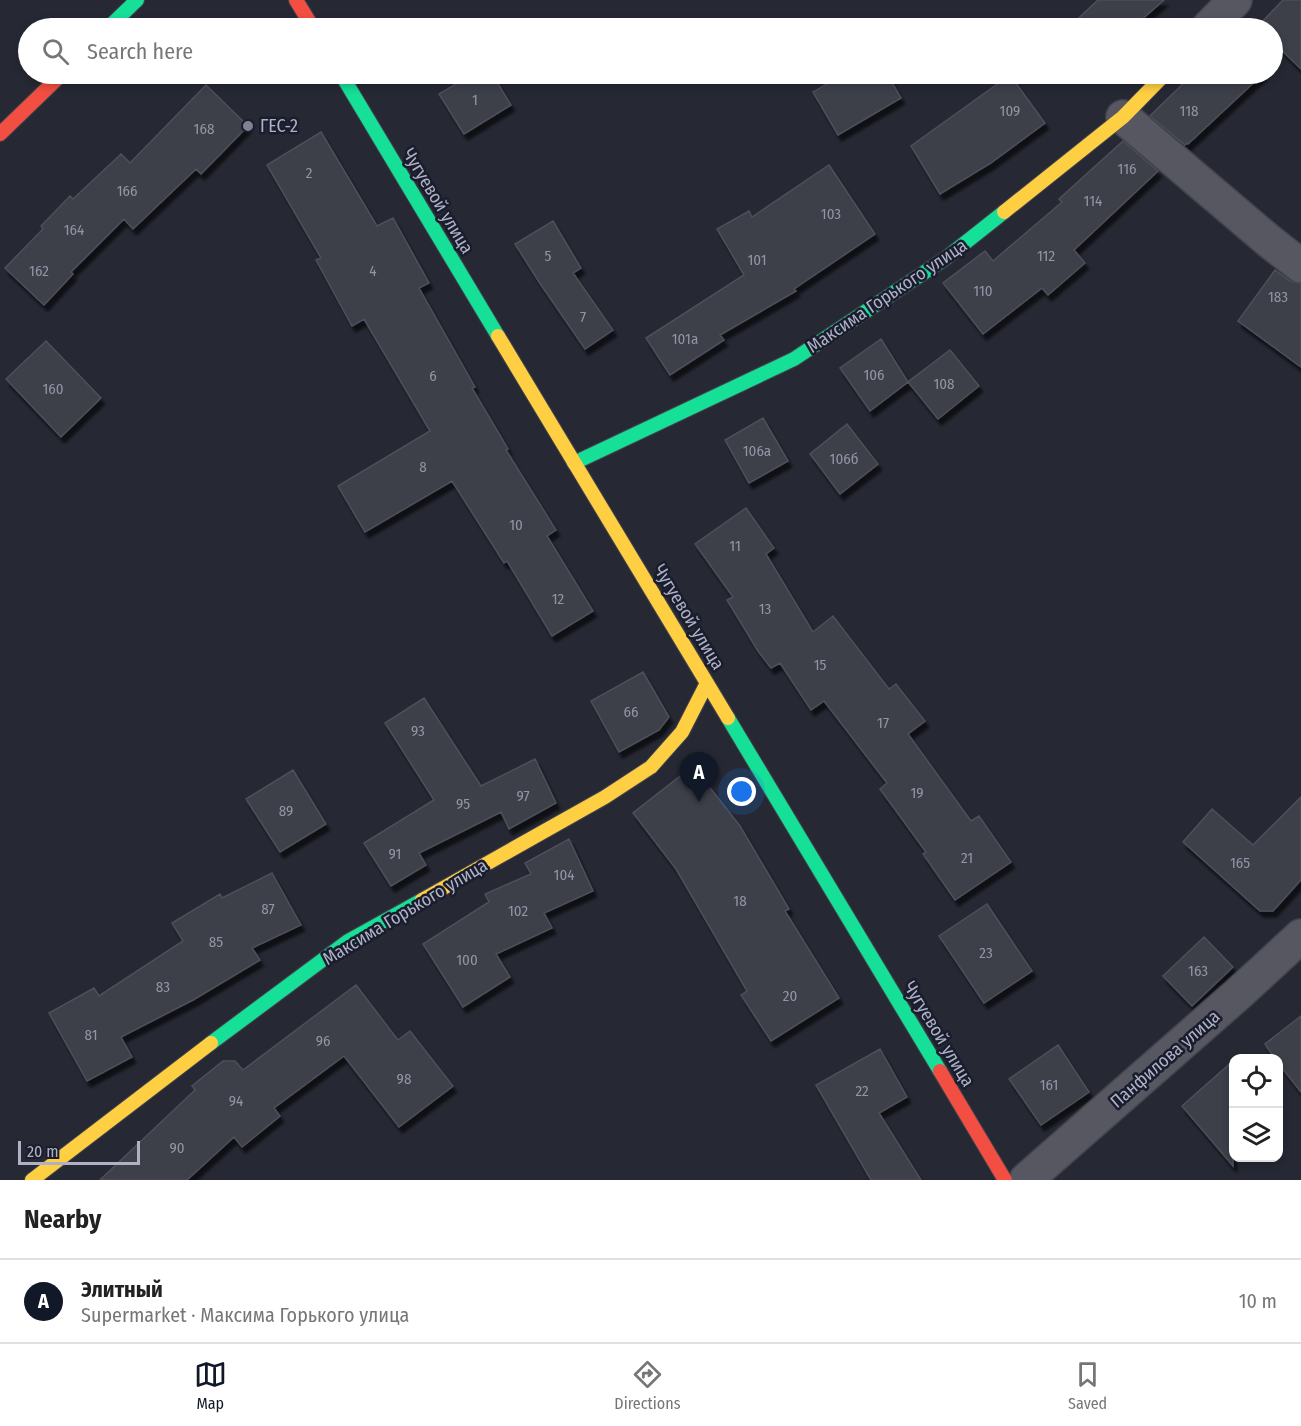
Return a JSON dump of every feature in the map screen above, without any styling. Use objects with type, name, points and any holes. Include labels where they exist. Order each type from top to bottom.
[{"type":"street","points":[[119,18],[138,0]]},
{"type":"street","points":[[296,0],[308,18]]},
{"type":"street","points":[[1218,18],[1235,0]]},
{"type":"street","points":[[0,134],[52,84]]},
{"type":"street","name":"Чугуевой улица","points":[[346,84],[1005,1180]]},
{"type":"street","name":"Максима Горького улица","points":[[574,463],[794,359],[946,258],[1123,117],[1155,84]]},
{"type":"street","points":[[1123,117],[1301,266]]},
{"type":"street","name":"Максима Горького улица","points":[[32,1180],[348,941],[605,796],[651,767],[682,732],[707,683]]},
{"type":"street","name":"Панфилова улица","points":[[1026,1180],[1301,936]]},
{"type":"building","points":[[1098,0],[1164,0],[1143,18],[1079,18]]},
{"type":"building","points":[[1283,0],[1301,0],[1301,69],[1283,52],[1283,18],[1266,18]]},
{"type":"building","points":[[456,84],[498,84],[511,105],[464,134],[439,94]]},
{"type":"building","points":[[827,84],[893,84],[901,98],[838,135],[813,92]]},
{"type":"building","points":[[997,84],[1017,84],[1045,123],[991,163],[940,194],[911,146]]},
{"type":"building","points":[[1183,84],[1252,84],[1185,145],[1150,116]]},
{"type":"building","points":[[206,85],[248,126],[201,174],[196,169],[133,229],[124,219],[71,272],[73,274],[44,305],[5,268],[43,229],[41,226],[70,196],[73,199],[121,154],[130,163]]},
{"type":"building","points":[[321,132],[377,226],[393,218],[429,283],[419,288],[475,387],[472,388],[508,449],[506,450],[556,530],[547,536],[593,611],[552,636],[507,561],[504,563],[452,481],[365,532],[338,486],[430,431],[364,319],[352,326],[316,260],[321,258],[267,165]]},
{"type":"building","points":[[1123,141],[1158,171],[1074,250],[1085,263],[1048,295],[1042,288],[983,334],[943,283],[985,251],[993,261],[1062,202],[1059,199]]},
{"type":"building","points":[[829,165],[875,234],[794,289],[796,291],[720,335],[724,340],[670,375],[646,338],[744,275],[717,229],[749,211],[752,217]]},
{"type":"building","points":[[553,221],[581,268],[573,273],[613,330],[585,349],[515,244]]},
{"type":"building","points":[[1275,270],[1290,281],[1301,284],[1301,367],[1238,321]]},
{"type":"building","points":[[881,339],[908,382],[870,411],[840,368]]},
{"type":"building","points":[[46,341],[101,398],[61,437],[6,379]]},
{"type":"building","points":[[950,350],[979,386],[938,419],[908,382]]},
{"type":"building","points":[[763,418],[788,461],[749,483],[725,440]]},
{"type":"building","points":[[847,424],[878,464],[840,494],[810,454]]},
{"type":"building","points":[[746,508],[774,548],[766,554],[813,632],[833,616],[889,689],[896,684],[925,721],[908,734],[971,821],[979,816],[1011,862],[955,900],[923,854],[926,852],[880,789],[887,783],[824,701],[811,710],[780,663],[771,668],[727,600],[733,597],[695,544]]},
{"type":"building","points":[[643,672],[669,717],[659,730],[619,752],[591,701]]},
{"type":"building","points":[[424,698],[481,786],[535,759],[556,803],[509,829],[501,812],[419,853],[426,865],[391,886],[364,843],[434,800],[385,723]]},
{"type":"building","points":[[693,766],[740,826],[789,909],[785,911],[839,998],[771,1041],[741,995],[747,991],[676,869],[633,813]]},
{"type":"building","points":[[293,770],[326,824],[280,852],[246,799]]},
{"type":"building","points":[[1301,797],[1301,880],[1273,911],[1260,911],[1183,842],[1212,809],[1253,845]]},
{"type":"building","points":[[569,839],[593,891],[544,913],[552,928],[496,954],[510,977],[463,1007],[423,944],[489,902],[485,894],[531,874],[525,863]]},
{"type":"building","points":[[272,873],[301,925],[252,948],[260,960],[193,1000],[121,1037],[132,1057],[87,1081],[49,1013],[94,988],[99,996],[183,941],[172,923],[220,894],[222,898]]},
{"type":"building","points":[[987,904],[1032,971],[984,1003],[939,936]]},
{"type":"building","points":[[1204,937],[1233,967],[1192,1006],[1163,976]]},
{"type":"building","points":[[356,985],[398,1040],[410,1031],[453,1086],[399,1127],[344,1056],[274,1108],[280,1116],[242,1147],[234,1137],[187,1180],[100,1180],[195,1090],[192,1086],[223,1061],[235,1061],[243,1070]]},
{"type":"building","points":[[1301,1016],[1301,1092],[1283,1069],[1283,1054],[1272,1054],[1265,1044]]},
{"type":"building","points":[[1058,1045],[1089,1092],[1041,1125],[1009,1079]]},
{"type":"building","points":[[880,1049],[907,1097],[879,1113],[921,1180],[871,1180],[816,1085]]},
{"type":"building","points":[[1229,1065],[1229,1161],[1182,1106]]},
{"type":"traffic: fast","points":[[118,18],[137,0]]},
{"type":"traffic: fast","points":[[347,84],[498,336]]},
{"type":"traffic: fast","points":[[574,463],[794,359],[946,258],[1004,212]]},
{"type":"traffic: fast","points":[[728,718],[940,1071]]},
{"type":"traffic: fast","points":[[211,1043],[348,941],[422,900]]},
{"type":"traffic: slow","points":[[1004,212],[1123,117],[1155,84]]},
{"type":"traffic: slow","points":[[498,336],[728,718]]},
{"type":"traffic: slow","points":[[422,900],[605,797],[651,767],[682,732],[707,683]]},
{"type":"traffic: slow","points":[[32,1180],[211,1043]]},
{"type":"traffic: jam","points":[[296,0],[307,18]]},
{"type":"traffic: jam","points":[[0,134],[52,84]]},
{"type":"traffic: jam","points":[[940,1071],[1005,1180]]},
{"type":"place","name":"ГЕС-2","points":[[248,126]]},
{"type":"place","name":"Элитный","points":[[699,802]]}]
